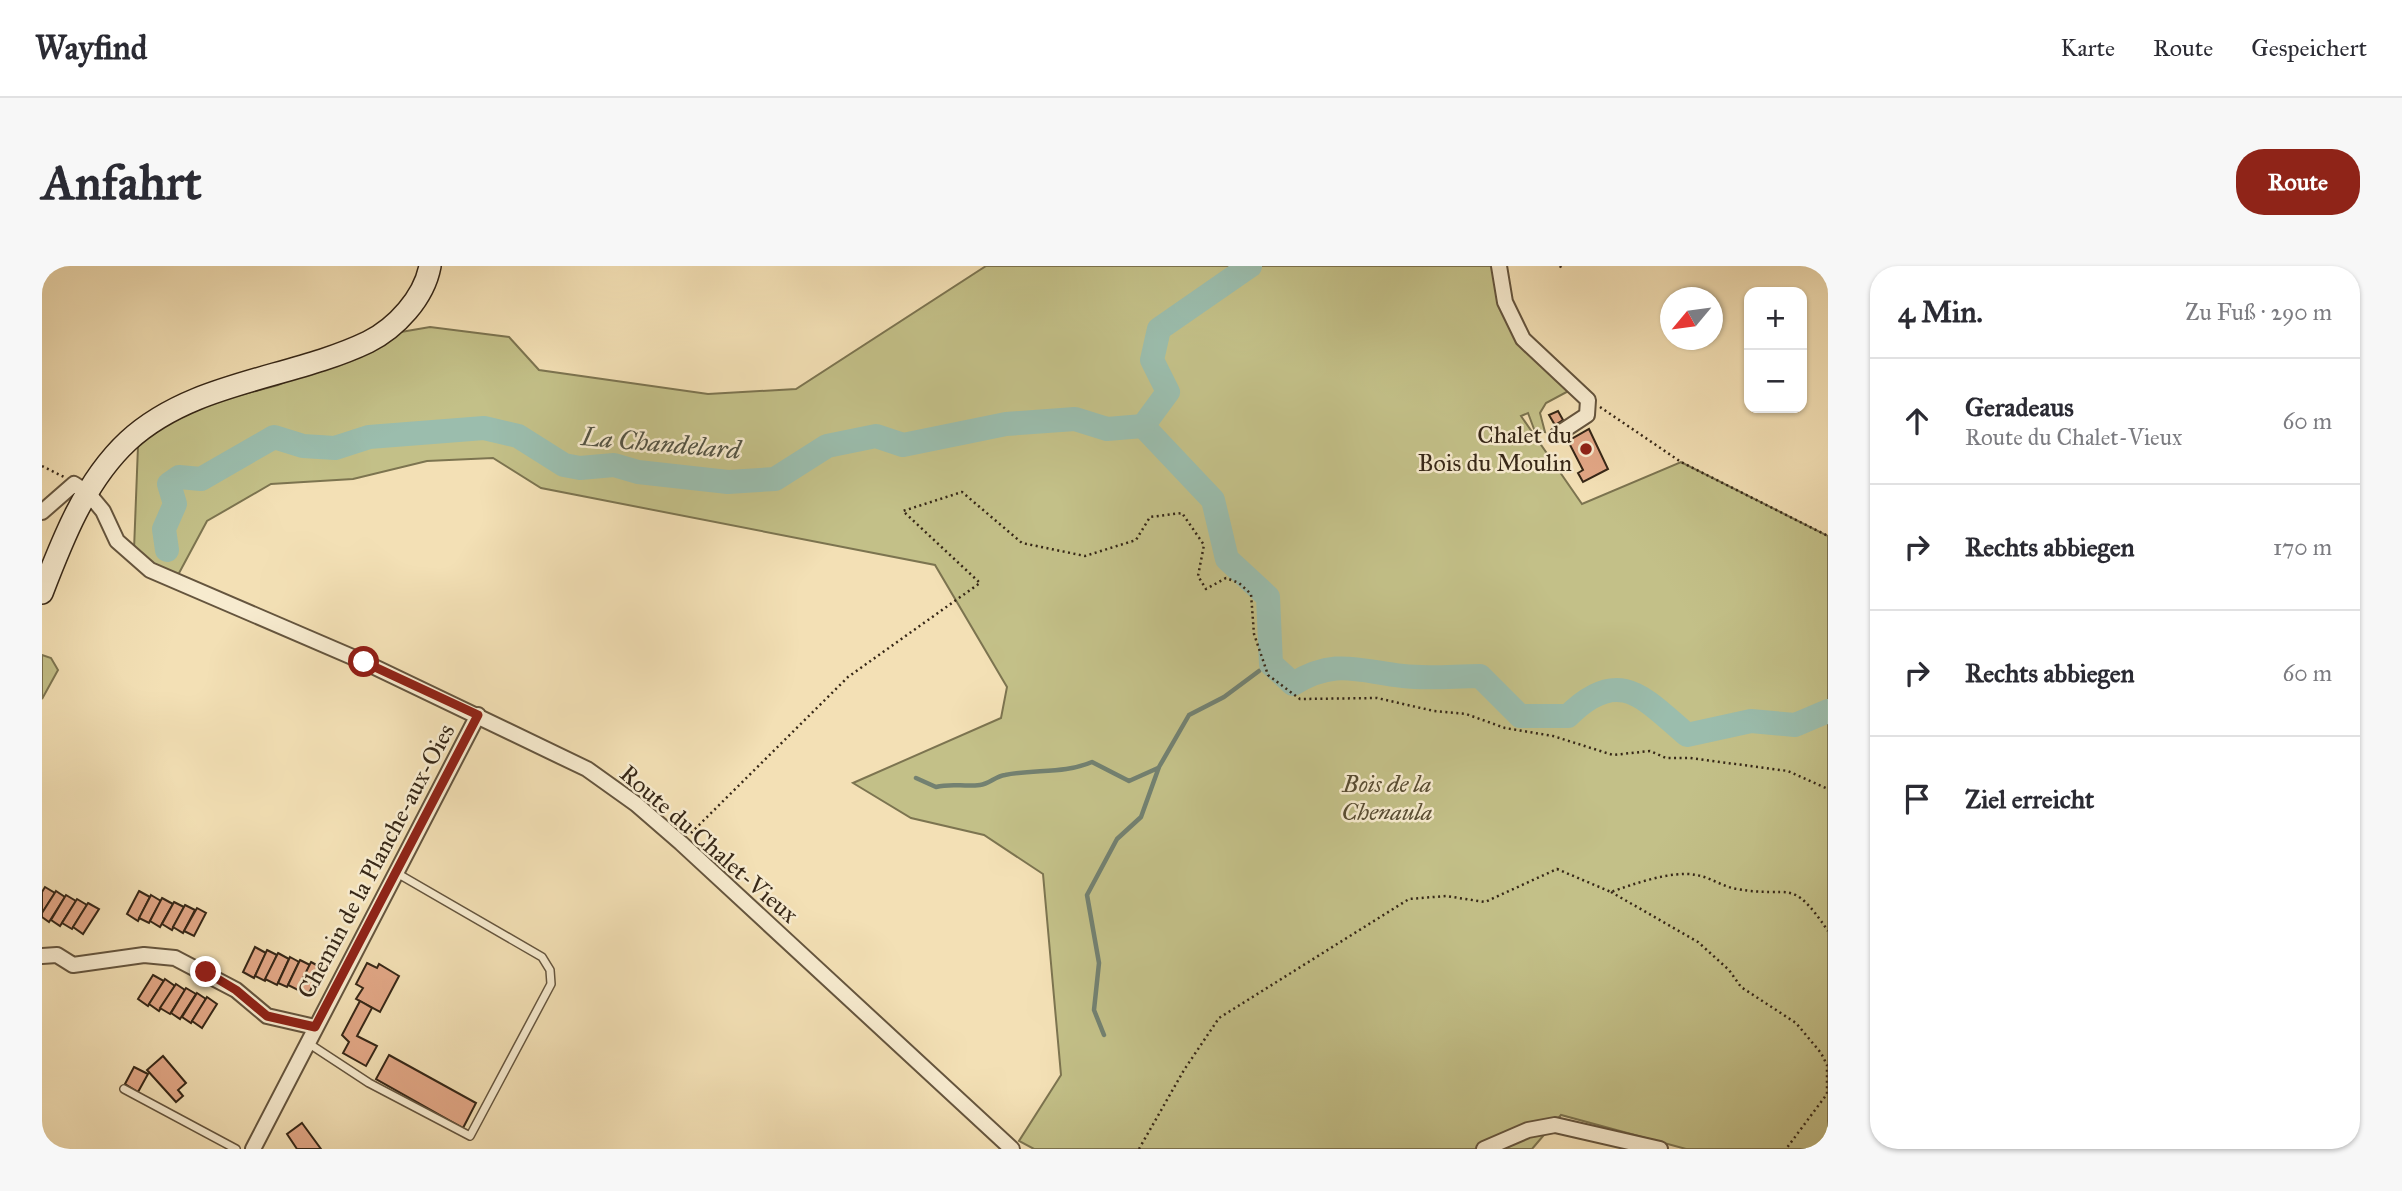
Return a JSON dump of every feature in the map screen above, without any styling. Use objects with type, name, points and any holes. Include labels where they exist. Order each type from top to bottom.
[{"type":"main road","points":[[42,593],[81,488],[128,442],[160,419],[201,398],[370,341],[398,321],[416,299],[430,266]]},
{"type":"street","points":[[1499,266],[1505,302],[1523,339],[1588,400],[1587,415],[1558,434]]},
{"type":"street","points":[[42,512],[81,488]]},
{"type":"street","name":"Route du Chalet-Vieux","points":[[81,488],[103,511],[117,541],[150,570],[364,662],[587,769],[636,804],[681,843],[1012,1149]]},
{"type":"street","name":"Chemin de la Planche-aux-Oies","points":[[253,1149],[478,715]]},
{"type":"street","name":"Chemin de la Planche-aux-Oies","points":[[42,956],[57,955],[73,964],[144,955],[175,958],[236,990],[267,1016],[315,1027]]},
{"type":"street","points":[[1484,1149],[1528,1130],[1555,1125],[1660,1149]]},
{"type":"lane","points":[[307,1042],[369,1083],[470,1136],[551,984],[550,970],[542,957],[395,872]]},
{"type":"lane","points":[[124,1089],[236,1149]]},
{"type":"path","points":[[1588,400],[1681,462],[1828,536]]},
{"type":"path","points":[[42,466],[81,488]]},
{"type":"path","points":[[681,843],[848,677],[980,583],[903,511],[962,492],[1023,543],[1085,556],[1136,540],[1150,517],[1182,513],[1204,545],[1198,576],[1206,589],[1226,579],[1239,583],[1251,594],[1254,634],[1268,675],[1300,699],[1377,698],[1434,711],[1466,714],[1505,728],[1553,736],[1612,755],[1650,751],[1666,758],[1690,758],[1788,771],[1828,789]]},
{"type":"path","points":[[1139,1149],[1184,1070],[1219,1018],[1409,899],[1446,896],[1485,902],[1557,869],[1611,892],[1698,942],[1729,970],[1741,987],[1796,1023],[1826,1060],[1827,1094],[1786,1149]]},
{"type":"path","points":[[1611,892],[1639,881],[1694,874],[1737,889],[1791,891],[1809,902],[1828,931]]},
{"type":"green space","name":"Bois de la Chenaula","points":[[986,266],[1499,266],[1523,339],[1576,387],[1546,403],[1540,413],[1545,432],[1534,429],[1528,413],[1521,416],[1582,504],[1681,462],[1828,536],[1828,1149],[1686,1149],[1561,1115],[1532,1149],[1034,1149],[1019,1141],[1061,1075],[1043,874],[984,835],[911,818],[853,783],[1001,718],[1007,687],[935,565],[541,488],[493,458],[427,461],[353,479],[271,484],[207,521],[178,575],[154,566],[134,550],[138,446],[158,427],[195,407],[278,385],[401,332],[430,327],[509,337],[539,370],[708,394],[796,389]]},
{"type":"green space","points":[[42,655],[51,658],[58,670],[42,699]]},
{"type":"building","points":[[1558,411],[1563,420],[1555,425],[1549,415]]},
{"type":"building","name":"Chalet du Bois du Moulin","points":[[1589,429],[1608,469],[1583,482],[1578,473],[1583,470],[1568,441]]},
{"type":"building","points":[[45,887],[55,893],[42,913],[42,892]]},
{"type":"building","points":[[56,891],[65,897],[49,922],[42,917],[42,913]]},
{"type":"building","points":[[139,891],[150,897],[138,921],[127,914]]},
{"type":"building","points":[[66,895],[76,901],[60,926],[51,920]]},
{"type":"building","points":[[151,895],[161,901],[149,923],[139,918]]},
{"type":"building","points":[[162,898],[173,904],[160,927],[150,921]]},
{"type":"building","points":[[77,899],[87,905],[72,929],[62,923]]},
{"type":"building","points":[[174,902],[184,907],[172,930],[162,924]]},
{"type":"building","points":[[88,903],[99,909],[83,934],[73,927]]},
{"type":"building","points":[[185,905],[195,910],[183,933],[173,927]]},
{"type":"building","points":[[197,908],[206,913],[194,936],[184,931]]},
{"type":"building","points":[[255,947],[266,953],[254,978],[243,972]]},
{"type":"building","points":[[267,950],[277,955],[265,981],[255,976]]},
{"type":"building","points":[[278,953],[289,959],[277,985],[265,979]]},
{"type":"building","points":[[290,957],[299,962],[287,987],[278,983]]},
{"type":"building","points":[[300,960],[310,965],[298,990],[288,985]]},
{"type":"building","points":[[311,962],[322,968],[309,993],[298,988]]},
{"type":"building","points":[[367,963],[377,968],[379,964],[399,976],[380,1012],[356,999],[363,988],[356,984]]},
{"type":"building","points":[[153,975],[164,981],[148,1006],[138,999]]},
{"type":"building","points":[[165,979],[175,986],[159,1011],[149,1004]]},
{"type":"building","points":[[176,984],[185,990],[170,1014],[160,1008]]},
{"type":"building","points":[[186,988],[196,994],[180,1019],[171,1013]]},
{"type":"building","points":[[197,993],[206,999],[191,1023],[182,1017]]},
{"type":"building","points":[[207,997],[217,1004],[202,1028],[192,1021]]},
{"type":"building","points":[[360,1001],[372,1008],[357,1036],[377,1046],[366,1066],[343,1053],[349,1042],[342,1035]]},
{"type":"building","points":[[389,1055],[476,1103],[463,1128],[376,1079]]},
{"type":"building","points":[[163,1056],[186,1083],[178,1090],[183,1096],[176,1102],[147,1070]]},
{"type":"building","points":[[134,1067],[148,1074],[138,1092],[125,1084]]},
{"type":"building","points":[[302,1123],[321,1149],[297,1149],[287,1134]]},
{"type":"waterway","name":"La Chandelard","points":[[1250,266],[1159,329],[1152,360],[1168,392],[1143,426],[1213,500],[1227,559],[1268,597],[1271,664],[1293,684],[1322,671],[1347,668],[1412,677],[1480,676],[1520,716],[1568,716],[1602,692],[1617,690],[1630,692],[1644,699],[1687,735],[1751,721],[1795,725],[1828,711]]},
{"type":"waterway","name":"La Chandelard","points":[[167,550],[164,529],[175,504],[169,484],[179,477],[201,479],[274,437],[303,446],[335,448],[369,437],[484,428],[518,436],[564,465],[580,468],[614,465],[638,472],[728,482],[775,479],[827,446],[876,436],[903,445],[1006,424],[1075,419],[1107,429],[1143,426]]},
{"type":"waterway","points":[[1104,1035],[1094,1010],[1099,963],[1087,895],[1117,839],[1141,817],[1159,767],[1189,715],[1224,697],[1259,671]]},
{"type":"waterway","points":[[916,778],[936,787],[980,785],[1005,775],[1060,770],[1092,762],[1129,781],[1158,768]]},
{"type":"place","name":"Chalet du Bois du Moulin","points":[[1586,449]]},
{"type":"route","points":[[206,972],[236,990],[267,1016],[315,1027],[478,715],[364,662]]}]
